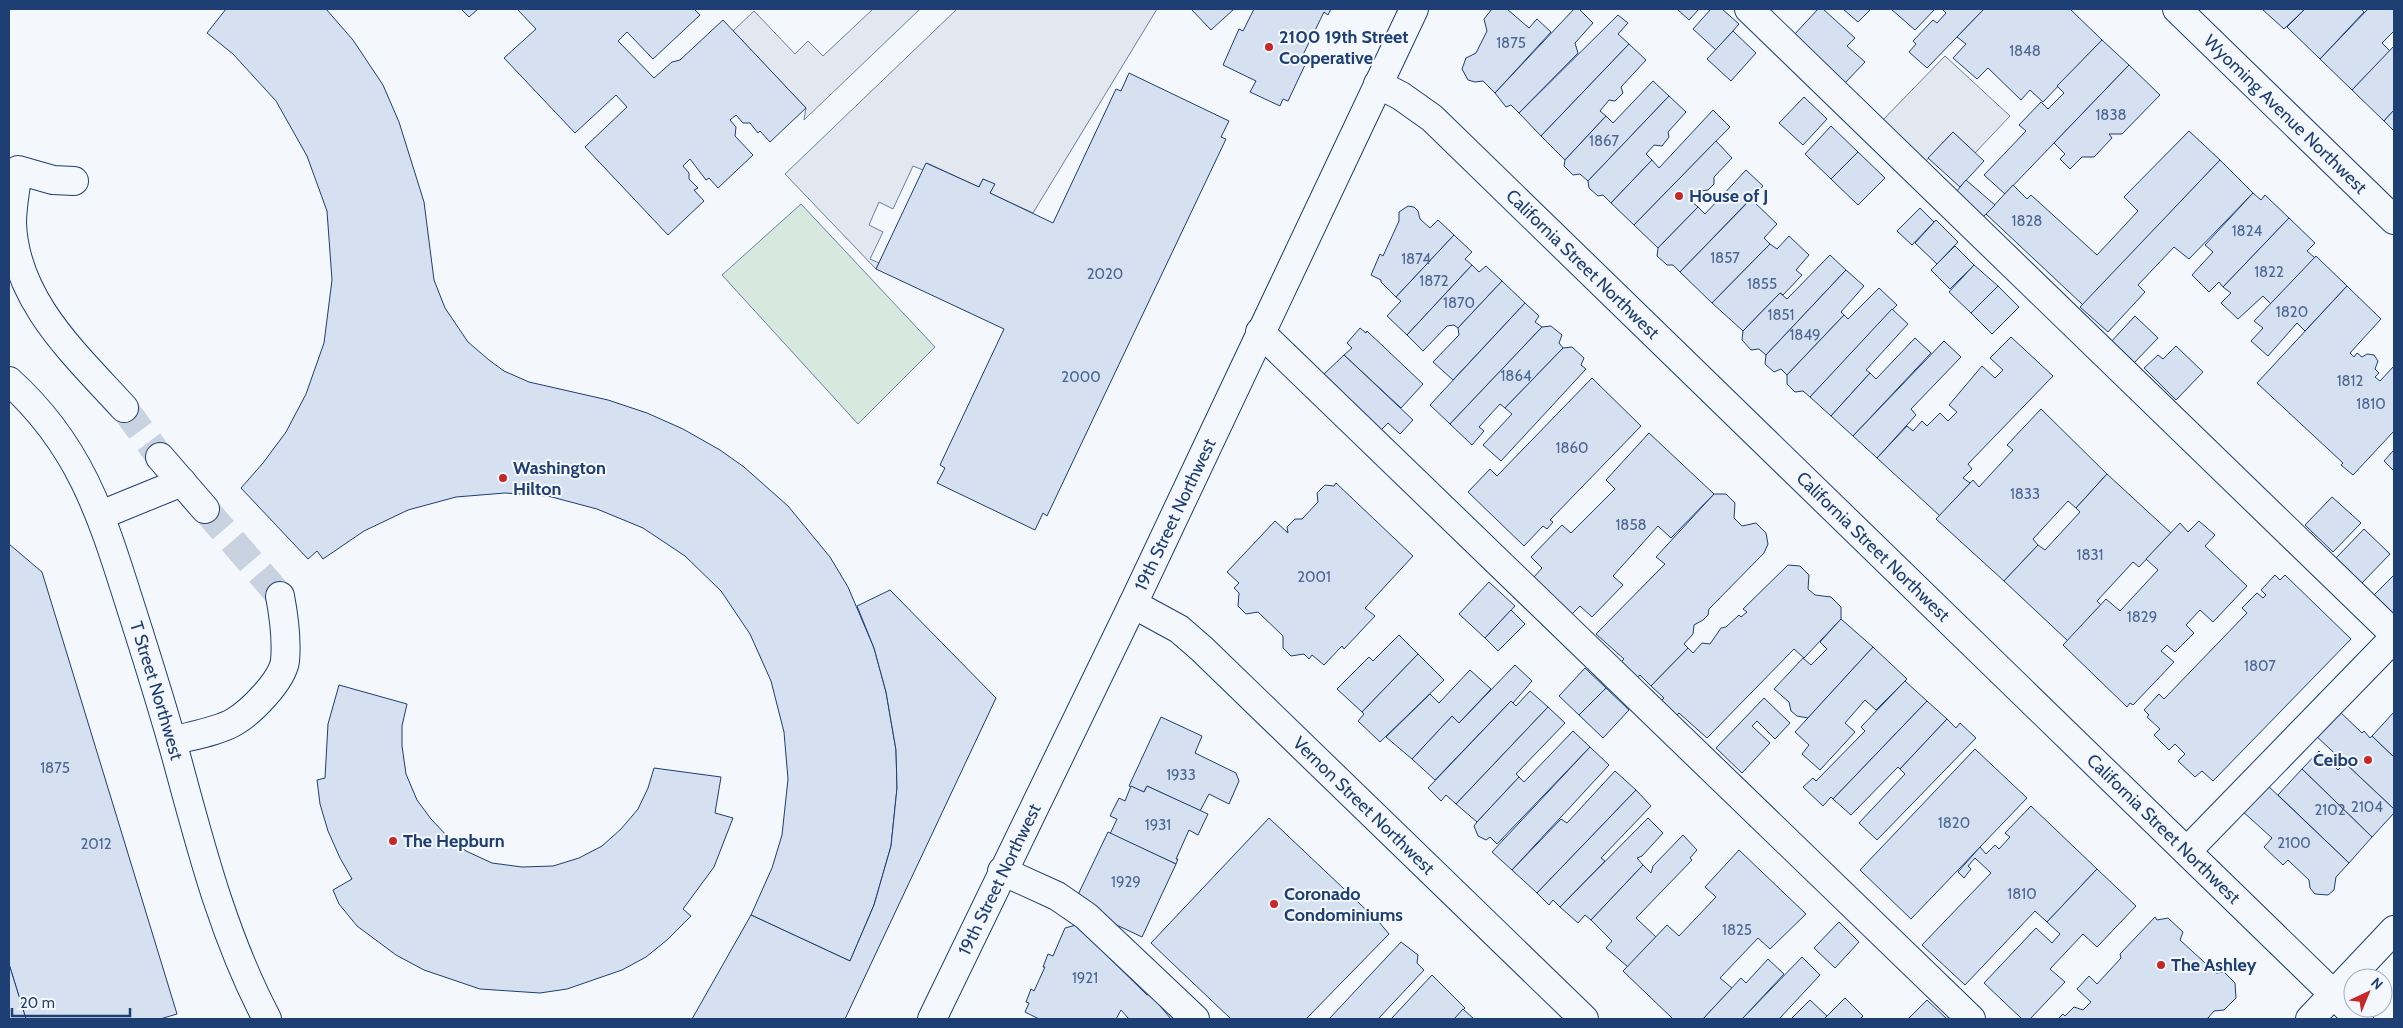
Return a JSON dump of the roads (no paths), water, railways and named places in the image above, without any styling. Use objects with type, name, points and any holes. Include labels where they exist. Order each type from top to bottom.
[{"type":"street","name":"19th Street Northwest","points":[[932,1019],[1002,871],[1133,604],[1414,9]]},
{"type":"street","points":[[1750,9],[2394,634]]},
{"type":"street","name":"Wyoming Avenue Northwest","points":[[2177,9],[2394,220]]},
{"type":"street","name":"California Street Northwest","points":[[1378,84],[1417,106],[1432,118],[2359,1019]]},
{"type":"street","points":[[74,181],[53,180],[18,170],[12,223],[15,252],[24,282],[40,310],[63,341],[124,408]]},
{"type":"street","points":[[1260,332],[1971,1019]]},
{"type":"street","name":"T Street Northwest","points":[[9,381],[59,437],[73,459],[101,515],[172,742],[215,898],[242,968],[267,1019]]},
{"type":"street","points":[[160,457],[205,509]]},
{"type":"street","points":[[101,515],[182,482]]},
{"type":"street","points":[[172,742],[233,723],[252,709],[272,686],[284,663],[284,622],[280,596]]},
{"type":"street","name":"Vernon Street Northwest","points":[[1133,604],[1179,628],[1202,649],[1584,1019]]},
{"type":"street","points":[[2187,852],[2394,638]]},
{"type":"street","points":[[1002,871],[1057,896],[1086,916],[1195,1019]]},
{"type":"street","points":[[2310,1019],[2394,930]]},
{"type":"tunnel","points":[[124,408],[160,457]]},
{"type":"tunnel","points":[[205,509],[280,596]]},
{"type":"place","name":"2100 19th Street Cooperative","points":[[1269,47]]},
{"type":"place","name":"House of J","points":[[1679,196]]},
{"type":"place","name":"Washington Hilton","points":[[503,478]]},
{"type":"place","name":"Ceibo","points":[[2368,760]]},
{"type":"place","name":"The Hepburn","points":[[393,841]]},
{"type":"place","name":"Coronado Condominiums","points":[[1274,904]]},
{"type":"place","name":"The Ashley","points":[[2161,965]]}]
